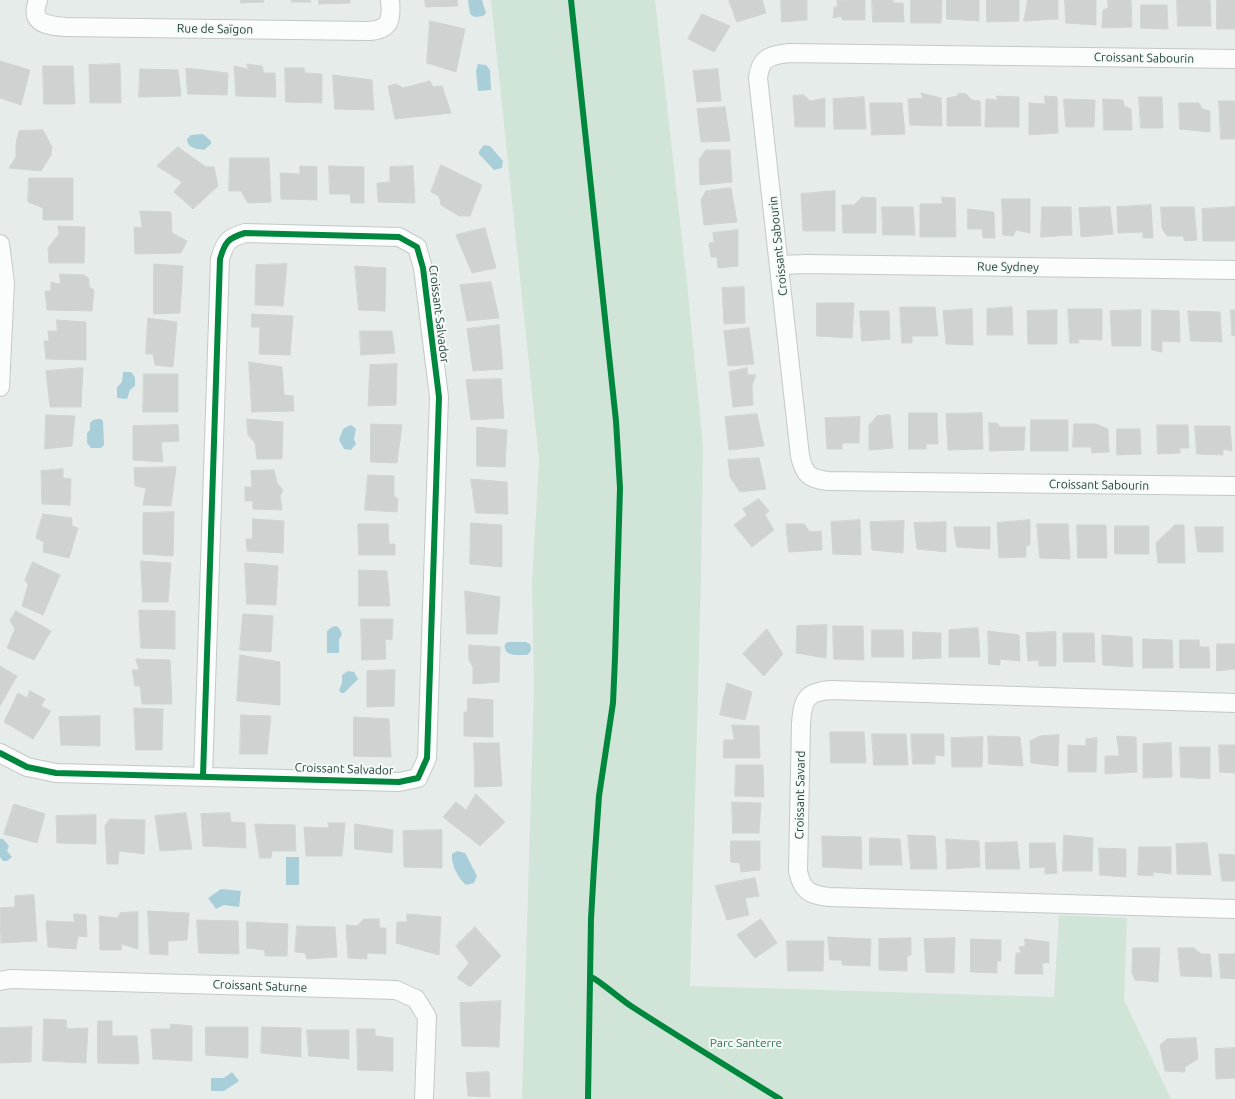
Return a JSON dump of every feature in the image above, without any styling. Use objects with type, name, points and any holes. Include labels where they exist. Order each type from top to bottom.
[{"type":"street","name":"Rue de Saïgon","points":[[38,0],[34,9],[38,20],[45,24],[65,27],[368,31],[382,30],[387,25],[390,19],[390,0]]},
{"type":"street","name":"Croissant Sabourin","points":[[1235,59],[789,53],[770,56],[759,69],[758,78],[800,456],[802,466],[808,474],[816,480],[828,481],[1235,486]]},
{"type":"street","name":"Croissant Salvador","points":[[0,753],[27,767],[56,772],[399,782],[418,778],[428,758],[439,397],[423,268],[417,247],[399,237],[245,233],[232,237],[224,246],[220,259],[203,776]]},
{"type":"street","points":[[0,244],[5,283],[0,387]]},
{"type":"street","name":"Rue Sydney","points":[[780,265],[1235,270]]},
{"type":"street","name":"Croissant Savard","points":[[1235,703],[831,690],[812,694],[803,705],[801,723],[798,871],[804,888],[819,896],[829,897],[1235,909]]},
{"type":"street","name":"Croissant Saturne","points":[[0,981],[11,979],[396,990],[416,999],[427,1017],[424,1099]]},
{"type":"green space","name":"Parc Santerre","points":[[491,0],[655,0],[687,283],[703,447],[690,986],[1054,997],[1059,915],[1127,918],[1124,1000],[1171,1099],[522,1099],[534,687],[532,584],[539,460]]},
{"type":"water","points":[[468,0],[482,0],[486,13],[483,16],[475,17],[470,14]]},
{"type":"water","points":[[478,64],[486,65],[490,70],[491,90],[478,91],[476,71]]},
{"type":"water","points":[[203,134],[211,141],[211,144],[204,150],[193,148],[187,142],[191,135]]},
{"type":"water","points":[[484,145],[490,146],[503,161],[502,168],[494,170],[479,154]]},
{"type":"water","points":[[123,372],[131,372],[135,377],[135,386],[130,390],[127,399],[117,398],[117,387],[122,382]]},
{"type":"water","points":[[97,419],[103,421],[104,445],[101,448],[91,448],[87,443],[87,433],[90,430],[90,423]]},
{"type":"water","points":[[351,425],[356,429],[354,439],[356,444],[351,450],[344,449],[339,440],[344,428]]},
{"type":"water","points":[[336,626],[342,634],[339,640],[339,653],[327,653],[327,631]]},
{"type":"water","points":[[508,642],[526,642],[530,644],[531,650],[527,655],[508,653],[505,644]]},
{"type":"water","points":[[348,671],[354,672],[358,679],[344,693],[341,693],[339,690],[342,683],[342,675]]},
{"type":"water","points":[[0,839],[3,839],[9,846],[7,851],[12,857],[7,861],[3,861],[0,857]]},
{"type":"water","points":[[457,851],[465,853],[477,876],[474,883],[466,885],[460,879],[452,854]]},
{"type":"water","points":[[286,857],[299,857],[299,885],[286,885]]},
{"type":"water","points":[[221,889],[241,891],[239,907],[224,905],[216,909],[208,898]]},
{"type":"water","points":[[232,1072],[239,1081],[224,1091],[211,1091],[211,1078],[224,1078]]},
{"type":"building","points":[[241,0],[264,0],[264,2],[241,3]]},
{"type":"building","points":[[292,0],[310,0],[311,2],[292,2]]},
{"type":"building","points":[[319,0],[350,0],[350,3],[319,4]]},
{"type":"building","points":[[425,0],[457,0],[458,6],[426,7]]},
{"type":"building","points":[[729,0],[762,0],[766,13],[737,22]]},
{"type":"building","points":[[781,0],[807,0],[807,20],[782,22]]},
{"type":"building","points":[[865,0],[865,20],[842,20],[841,16],[833,18],[834,7],[838,7],[837,1]]},
{"type":"building","points":[[872,0],[893,0],[893,3],[903,3],[904,22],[873,22]]},
{"type":"building","points":[[911,0],[942,0],[941,23],[911,23]]},
{"type":"building","points":[[947,0],[979,0],[979,21],[947,19]]},
{"type":"building","points":[[987,0],[1019,0],[1019,21],[987,22]]},
{"type":"building","points":[[1028,0],[1058,0],[1058,19],[1024,21]]},
{"type":"building","points":[[1065,0],[1096,0],[1096,25],[1066,23]]},
{"type":"building","points":[[1108,0],[1131,0],[1132,27],[1102,28],[1103,10],[1108,8]]},
{"type":"building","points":[[1177,0],[1210,0],[1211,26],[1178,26]]},
{"type":"building","points":[[1217,0],[1235,0],[1235,29],[1217,29]]},
{"type":"building","points":[[1141,5],[1167,5],[1168,29],[1141,28]]},
{"type":"building","points":[[702,14],[730,26],[714,52],[688,39]]},
{"type":"building","points":[[430,21],[465,29],[456,72],[427,63]]},
{"type":"building","points":[[0,61],[30,70],[21,105],[0,98]]},
{"type":"building","points":[[120,64],[121,103],[90,103],[89,65]]},
{"type":"building","points":[[247,64],[262,66],[264,73],[275,73],[276,97],[236,96],[234,66],[248,69]]},
{"type":"building","points":[[43,66],[73,66],[75,104],[44,104]]},
{"type":"building","points":[[186,68],[228,73],[227,95],[188,94]]},
{"type":"building","points":[[285,68],[304,68],[305,73],[322,74],[322,103],[286,102]]},
{"type":"building","points":[[140,69],[178,70],[181,96],[139,97]]},
{"type":"building","points":[[718,69],[721,101],[697,102],[693,71]]},
{"type":"building","points":[[333,75],[372,80],[374,110],[335,109]]},
{"type":"building","points":[[430,81],[433,87],[442,86],[451,113],[395,119],[388,86],[396,84],[403,88]]},
{"type":"building","points":[[921,93],[941,98],[942,126],[910,125],[908,99],[923,98]]},
{"type":"building","points":[[959,93],[966,94],[972,100],[980,101],[981,126],[947,126],[947,98],[957,96]]},
{"type":"building","points":[[804,95],[810,101],[825,98],[825,127],[795,127],[793,96]]},
{"type":"building","points":[[997,96],[1019,97],[1019,127],[985,127],[986,99],[997,100]]},
{"type":"building","points":[[1045,96],[1057,97],[1058,133],[1029,135],[1029,103],[1045,104]]},
{"type":"building","points":[[864,97],[866,129],[834,129],[833,99]]},
{"type":"building","points":[[1139,97],[1162,97],[1163,128],[1141,128]]},
{"type":"building","points":[[1064,99],[1095,100],[1094,127],[1066,127]]},
{"type":"building","points":[[1103,99],[1123,100],[1124,106],[1131,109],[1132,130],[1104,130]]},
{"type":"building","points":[[1219,101],[1235,101],[1235,139],[1221,139]]},
{"type":"building","points":[[870,103],[902,103],[905,134],[872,135]]},
{"type":"building","points":[[1179,103],[1199,103],[1202,109],[1210,111],[1210,132],[1180,129]]},
{"type":"building","points":[[725,107],[730,141],[701,142],[697,109]]},
{"type":"building","points":[[43,130],[52,147],[51,155],[41,171],[9,168],[16,157],[16,143],[19,131]]},
{"type":"building","points":[[178,147],[206,167],[214,167],[218,186],[193,209],[174,192],[182,182],[157,166]]},
{"type":"building","points":[[706,150],[730,150],[732,182],[700,185],[699,160]]},
{"type":"building","points":[[230,158],[269,158],[271,202],[248,203],[241,191],[229,191]]},
{"type":"building","points":[[441,165],[482,185],[470,216],[459,216],[441,205],[439,196],[431,192]]},
{"type":"building","points":[[300,166],[317,167],[317,200],[281,199],[280,173],[300,174]]},
{"type":"building","points":[[329,166],[364,167],[364,203],[351,203],[350,194],[330,194]]},
{"type":"building","points":[[413,166],[415,203],[378,202],[377,183],[390,182],[390,167]]},
{"type":"building","points":[[29,178],[73,178],[73,220],[43,220],[43,208],[28,202]]},
{"type":"building","points":[[731,188],[737,222],[704,225],[701,200],[706,191]]},
{"type":"building","points":[[835,191],[835,231],[803,231],[801,194]]},
{"type":"building","points":[[862,197],[876,198],[876,233],[843,233],[842,205],[854,205]]},
{"type":"building","points":[[942,197],[955,198],[956,237],[920,237],[920,204],[942,204]]},
{"type":"building","points":[[1002,199],[1030,199],[1030,233],[1016,230],[1013,236],[1003,235]]},
{"type":"building","points":[[1151,205],[1153,238],[1143,238],[1143,232],[1118,233],[1117,207]]},
{"type":"building","points":[[882,207],[913,207],[915,235],[883,235]]},
{"type":"building","points":[[1042,207],[1071,207],[1072,235],[1041,237]]},
{"type":"building","points":[[1110,207],[1113,234],[1081,237],[1079,208]]},
{"type":"building","points":[[1161,207],[1194,207],[1197,240],[1185,241],[1183,236],[1167,236],[1162,228]]},
{"type":"building","points":[[1235,207],[1235,241],[1203,241],[1202,209]]},
{"type":"building","points":[[968,209],[994,212],[995,238],[983,238],[982,229],[968,229]]},
{"type":"building","points":[[140,211],[171,212],[172,233],[187,241],[181,253],[135,254],[134,227],[142,228]]},
{"type":"building","points":[[58,226],[85,227],[84,263],[49,263],[48,248],[59,234]]},
{"type":"building","points":[[485,228],[496,268],[472,273],[456,235]]},
{"type":"building","points":[[738,230],[738,266],[718,268],[717,257],[711,257],[709,243],[714,242],[713,233]]},
{"type":"building","points":[[154,264],[183,266],[180,313],[154,314]]},
{"type":"building","points":[[287,264],[283,306],[255,305],[256,265]]},
{"type":"building","points":[[355,266],[386,268],[385,311],[359,310]]},
{"type":"building","points":[[60,274],[84,275],[89,279],[89,287],[94,290],[92,311],[47,310],[45,291],[51,291],[51,282],[60,284]]},
{"type":"building","points":[[491,282],[499,318],[467,321],[460,285]]},
{"type":"building","points":[[744,287],[745,323],[724,324],[722,288]]},
{"type":"building","points":[[817,303],[854,303],[852,338],[817,336]]},
{"type":"building","points":[[900,307],[935,307],[938,336],[912,336],[912,343],[902,343]]},
{"type":"building","points":[[1012,307],[1013,335],[987,335],[987,309]]},
{"type":"building","points":[[972,309],[973,345],[946,344],[943,311]]},
{"type":"building","points":[[1068,309],[1102,309],[1102,340],[1078,339],[1079,343],[1070,343]]},
{"type":"building","points":[[1057,310],[1057,344],[1028,344],[1027,311]]},
{"type":"building","points":[[1141,310],[1141,346],[1112,346],[1110,311]]},
{"type":"building","points":[[1152,310],[1179,311],[1180,342],[1162,341],[1162,352],[1152,350]]},
{"type":"building","points":[[1231,310],[1235,310],[1235,336],[1232,335]]},
{"type":"building","points":[[860,311],[889,311],[890,339],[862,341]]},
{"type":"building","points":[[1188,311],[1220,312],[1222,342],[1191,341]]},
{"type":"building","points":[[252,314],[293,316],[290,355],[259,354],[260,327],[252,327]]},
{"type":"building","points":[[148,318],[177,322],[173,367],[155,365],[153,354],[146,354]]},
{"type":"building","points":[[57,320],[86,322],[86,360],[46,359],[44,341],[49,341],[48,331],[57,331]]},
{"type":"building","points":[[499,325],[503,369],[473,371],[467,329]]},
{"type":"building","points":[[749,328],[754,364],[728,366],[724,331]]},
{"type":"building","points":[[360,331],[392,331],[395,353],[361,355]]},
{"type":"building","points":[[249,362],[282,367],[284,395],[293,396],[294,411],[252,412]]},
{"type":"building","points":[[397,364],[396,405],[368,406],[370,365]]},
{"type":"building","points":[[83,368],[81,407],[50,407],[46,371]]},
{"type":"building","points":[[747,368],[748,375],[756,375],[752,385],[753,405],[733,407],[729,372]]},
{"type":"building","points":[[144,374],[178,374],[178,412],[143,412]]},
{"type":"building","points":[[501,379],[504,418],[471,420],[466,380]]},
{"type":"building","points":[[909,413],[937,413],[938,444],[926,444],[926,449],[909,449]]},
{"type":"building","points":[[982,413],[983,449],[948,450],[946,414]]},
{"type":"building","points":[[757,414],[764,446],[729,450],[725,417]]},
{"type":"building","points":[[46,415],[75,416],[72,446],[45,449]]},
{"type":"building","points":[[890,415],[893,448],[869,450],[869,425],[877,416]]},
{"type":"building","points":[[860,417],[859,443],[842,443],[842,449],[827,449],[825,418]]},
{"type":"building","points":[[247,419],[283,422],[282,459],[257,459],[255,443],[248,435]]},
{"type":"building","points":[[1031,420],[1068,420],[1068,451],[1031,451]]},
{"type":"building","points":[[989,423],[997,423],[1000,427],[1025,427],[1024,450],[990,451]]},
{"type":"building","points":[[371,424],[402,425],[397,463],[371,462]]},
{"type":"building","points":[[1074,424],[1096,424],[1108,429],[1109,452],[1092,453],[1091,447],[1073,447]]},
{"type":"building","points":[[178,425],[179,441],[161,442],[163,462],[133,460],[133,426]]},
{"type":"building","points":[[1157,425],[1188,425],[1189,448],[1180,448],[1180,453],[1158,454]]},
{"type":"building","points":[[1195,426],[1230,426],[1232,451],[1223,449],[1223,455],[1197,454]]},
{"type":"building","points":[[477,427],[507,430],[505,467],[477,466]]},
{"type":"building","points":[[1117,429],[1140,429],[1141,454],[1117,455]]},
{"type":"building","points":[[759,458],[766,489],[740,492],[730,477],[728,460]]},
{"type":"building","points":[[176,467],[171,506],[143,505],[146,488],[135,486],[134,468]]},
{"type":"building","points":[[63,469],[63,478],[71,479],[70,505],[42,504],[41,471]]},
{"type":"building","points":[[274,470],[277,483],[283,490],[280,496],[282,510],[253,509],[253,501],[245,501],[245,487],[252,487],[251,471]]},
{"type":"building","points":[[368,475],[394,476],[394,496],[398,499],[397,512],[365,510]]},
{"type":"building","points":[[471,479],[507,482],[508,514],[476,513]]},
{"type":"building","points":[[759,499],[769,511],[765,515],[774,530],[752,547],[734,525],[747,515],[743,509]]},
{"type":"building","points":[[174,512],[173,556],[143,554],[143,513]]},
{"type":"building","points":[[43,514],[72,518],[72,526],[78,528],[69,558],[43,552],[44,542],[36,538]]},
{"type":"building","points":[[253,519],[284,521],[283,553],[247,551],[246,539],[252,539]]},
{"type":"building","points":[[860,520],[861,555],[833,554],[831,522]]},
{"type":"building","points":[[1030,520],[1030,545],[1026,546],[1026,557],[999,558],[997,523]]},
{"type":"building","points":[[904,521],[903,553],[872,550],[870,522]]},
{"type":"building","points":[[946,522],[946,552],[917,549],[914,523]]},
{"type":"building","points":[[471,523],[502,525],[502,567],[470,564]]},
{"type":"building","points":[[358,524],[388,524],[389,544],[395,544],[395,555],[359,555]]},
{"type":"building","points":[[786,524],[804,524],[810,532],[821,531],[822,550],[789,552]]},
{"type":"building","points":[[1037,524],[1068,524],[1070,559],[1040,558]]},
{"type":"building","points":[[1077,525],[1106,525],[1107,558],[1078,558]]},
{"type":"building","points":[[1175,525],[1184,525],[1185,563],[1158,563],[1156,543]]},
{"type":"building","points":[[1115,526],[1149,526],[1149,554],[1115,554]]},
{"type":"building","points":[[954,527],[990,527],[990,549],[957,547]]},
{"type":"building","points":[[1195,527],[1223,527],[1223,552],[1198,552]]},
{"type":"building","points":[[141,561],[171,563],[168,602],[143,602]]},
{"type":"building","points":[[33,562],[60,575],[43,615],[22,606],[28,585],[25,580]]},
{"type":"building","points":[[245,563],[278,566],[276,605],[247,604]]},
{"type":"building","points":[[359,570],[387,571],[390,606],[359,606]]},
{"type":"building","points":[[465,591],[500,597],[497,634],[467,634]]},
{"type":"building","points":[[139,610],[175,611],[175,649],[141,648]]},
{"type":"building","points":[[16,611],[51,631],[34,660],[7,648],[15,629],[10,621]]},
{"type":"building","points":[[243,614],[273,616],[271,652],[240,650]]},
{"type":"building","points":[[361,619],[393,619],[392,640],[385,639],[386,659],[362,660]]},
{"type":"building","points":[[827,625],[826,658],[796,653],[797,626]]},
{"type":"building","points":[[833,626],[863,626],[864,660],[834,659]]},
{"type":"building","points":[[978,628],[980,657],[949,657],[949,630]]},
{"type":"building","points":[[767,629],[783,654],[764,676],[743,654]]},
{"type":"building","points":[[872,630],[903,630],[904,657],[872,657]]},
{"type":"building","points":[[988,631],[1019,635],[1020,661],[1000,659],[1000,665],[989,664]]},
{"type":"building","points":[[913,632],[941,633],[941,658],[913,659]]},
{"type":"building","points":[[1056,632],[1056,666],[1039,666],[1039,660],[1028,661],[1026,633]]},
{"type":"building","points":[[1063,633],[1094,633],[1095,662],[1064,662]]},
{"type":"building","points":[[1102,635],[1132,637],[1133,667],[1103,665]]},
{"type":"building","points":[[1143,639],[1172,640],[1173,668],[1143,668]]},
{"type":"building","points":[[1180,640],[1199,640],[1200,647],[1209,647],[1210,668],[1180,668]]},
{"type":"building","points":[[1217,644],[1235,644],[1235,669],[1217,671]]},
{"type":"building","points":[[469,645],[500,647],[499,682],[473,684],[473,667],[469,660]]},
{"type":"building","points":[[240,655],[280,662],[280,705],[237,701]]},
{"type":"building","points":[[136,659],[170,660],[172,704],[142,704],[140,686],[135,686],[132,670],[139,670]]},
{"type":"building","points":[[0,666],[17,676],[0,706]]},
{"type":"building","points":[[395,670],[394,706],[367,707],[367,671]]},
{"type":"building","points":[[727,683],[752,692],[745,720],[720,715]]},
{"type":"building","points":[[30,691],[45,699],[41,706],[51,711],[33,739],[4,722],[18,693],[27,698]]},
{"type":"building","points":[[468,698],[493,700],[493,737],[464,736],[464,712],[467,712]]},
{"type":"building","points":[[134,708],[163,709],[162,750],[136,750]]},
{"type":"building","points":[[241,715],[271,716],[267,754],[240,754]]},
{"type":"building","points":[[100,716],[100,746],[61,745],[59,717]]},
{"type":"building","points":[[354,717],[389,719],[391,757],[354,756]]},
{"type":"building","points":[[732,725],[759,726],[760,758],[723,758],[724,740],[734,740]]},
{"type":"building","points":[[830,732],[864,732],[866,763],[831,763]]},
{"type":"building","points":[[872,734],[906,734],[908,765],[874,765]]},
{"type":"building","points":[[911,734],[944,734],[944,756],[935,755],[935,764],[913,764]]},
{"type":"building","points":[[1059,735],[1058,766],[1031,763],[1030,741],[1040,736]]},
{"type":"building","points":[[988,736],[1020,737],[1023,766],[989,764]]},
{"type":"building","points":[[1117,736],[1136,737],[1137,772],[1105,774],[1105,756],[1119,756]]},
{"type":"building","points":[[983,737],[982,767],[952,767],[951,738]]},
{"type":"building","points":[[1097,738],[1096,772],[1068,772],[1068,745],[1086,746],[1086,739]]},
{"type":"building","points":[[474,743],[499,743],[502,786],[475,787]]},
{"type":"building","points":[[1171,743],[1172,777],[1143,778],[1143,744]]},
{"type":"building","points":[[1219,745],[1235,745],[1235,773],[1220,772]]},
{"type":"building","points":[[1180,747],[1210,747],[1210,779],[1181,777]]},
{"type":"building","points":[[736,765],[763,765],[764,797],[735,796]]},
{"type":"building","points":[[476,794],[505,822],[480,846],[443,817],[456,802],[466,810]]},
{"type":"building","points":[[732,802],[761,803],[759,833],[733,833]]},
{"type":"building","points":[[14,804],[45,814],[37,843],[4,834]]},
{"type":"building","points":[[186,813],[192,849],[160,851],[155,816]]},
{"type":"building","points":[[230,813],[231,822],[245,823],[246,848],[203,846],[201,814]]},
{"type":"building","points":[[96,815],[96,844],[57,843],[56,816]]},
{"type":"building","points":[[110,819],[145,820],[144,854],[119,851],[118,864],[107,864],[105,826]]},
{"type":"building","points":[[328,823],[345,823],[342,856],[306,856],[304,827],[329,828]]},
{"type":"building","points":[[255,824],[295,825],[296,851],[272,851],[271,858],[260,858]]},
{"type":"building","points":[[355,824],[393,830],[392,853],[355,849]]},
{"type":"building","points":[[442,830],[442,868],[404,867],[403,831]]},
{"type":"building","points":[[908,835],[935,836],[937,869],[911,869]]},
{"type":"building","points":[[1064,835],[1093,838],[1092,871],[1063,871]]},
{"type":"building","points":[[822,836],[861,837],[862,869],[823,867]]},
{"type":"building","points":[[870,838],[900,839],[902,865],[870,865]]},
{"type":"building","points":[[946,839],[979,841],[980,867],[947,869]]},
{"type":"building","points":[[731,841],[760,841],[760,870],[741,872],[740,863],[731,862]]},
{"type":"building","points":[[1017,842],[1020,869],[986,869],[985,843]]},
{"type":"building","points":[[1030,843],[1055,843],[1057,873],[1045,874],[1045,867],[1030,868]]},
{"type":"building","points":[[1207,843],[1211,875],[1177,874],[1176,844]]},
{"type":"building","points":[[1139,847],[1171,847],[1171,874],[1153,872],[1153,876],[1138,875]]},
{"type":"building","points":[[1099,848],[1126,849],[1126,877],[1100,875]]},
{"type":"building","points":[[1219,854],[1235,855],[1235,881],[1222,881]]},
{"type":"building","points":[[755,878],[759,896],[745,898],[749,915],[727,920],[715,886]]},
{"type":"building","points":[[34,895],[37,941],[1,943],[0,908],[15,907],[15,896]]},
{"type":"building","points":[[148,911],[189,913],[187,940],[168,941],[168,955],[150,954]]},
{"type":"building","points":[[138,912],[138,949],[122,944],[121,950],[100,950],[99,916],[118,918],[120,913]]},
{"type":"building","points":[[74,914],[86,915],[87,937],[78,936],[76,949],[48,947],[46,921],[74,922]]},
{"type":"building","points":[[407,914],[441,917],[439,955],[396,943],[397,922],[407,922]]},
{"type":"building","points":[[364,919],[379,919],[380,928],[386,928],[386,954],[367,953],[367,959],[348,958],[346,925],[357,926]]},
{"type":"building","points":[[761,919],[777,943],[755,958],[737,935]]},
{"type":"building","points":[[197,920],[238,921],[239,954],[199,953]]},
{"type":"building","points":[[247,922],[288,924],[287,956],[265,956],[265,950],[247,948]]},
{"type":"building","points":[[297,926],[335,927],[337,957],[307,959],[305,953],[295,952]]},
{"type":"building","points":[[475,927],[501,956],[470,987],[457,978],[469,963],[456,946]]},
{"type":"building","points":[[828,937],[871,939],[870,966],[842,965],[842,960],[830,960]]},
{"type":"building","points":[[911,938],[911,955],[907,956],[907,971],[879,970],[879,939]]},
{"type":"building","points":[[955,938],[954,973],[926,972],[924,939]]},
{"type":"building","points":[[971,939],[1001,940],[1001,961],[997,961],[997,973],[971,972]]},
{"type":"building","points":[[1025,939],[1049,942],[1049,963],[1042,963],[1043,974],[1015,974],[1016,953],[1021,953],[1019,947],[1025,946]]},
{"type":"building","points":[[787,941],[824,941],[823,971],[788,971]]},
{"type":"building","points":[[1133,948],[1160,948],[1158,982],[1135,980],[1132,972]]},
{"type":"building","points":[[1178,948],[1194,948],[1201,954],[1210,954],[1212,977],[1181,976]]},
{"type":"building","points":[[1219,954],[1235,954],[1235,979],[1221,978]]},
{"type":"building","points":[[501,1001],[499,1047],[462,1046],[460,1003]]},
{"type":"building","points":[[44,1019],[66,1020],[67,1029],[88,1028],[86,1063],[43,1061]]},
{"type":"building","points":[[98,1021],[112,1021],[112,1036],[137,1036],[139,1064],[98,1063]]},
{"type":"building","points":[[171,1024],[192,1026],[192,1061],[153,1059],[151,1029],[170,1029]]},
{"type":"building","points":[[32,1027],[31,1062],[0,1063],[0,1028]]},
{"type":"building","points":[[206,1027],[248,1027],[248,1058],[206,1055]]},
{"type":"building","points":[[262,1027],[301,1028],[301,1057],[261,1053]]},
{"type":"building","points":[[357,1029],[375,1029],[375,1036],[393,1038],[393,1071],[358,1070]]},
{"type":"building","points":[[307,1030],[349,1030],[349,1059],[309,1056]]},
{"type":"building","points":[[1196,1038],[1198,1059],[1185,1067],[1185,1072],[1165,1071],[1160,1045],[1167,1039]]},
{"type":"building","points":[[1235,1048],[1235,1078],[1216,1079],[1215,1049]]},
{"type":"building","points":[[489,1072],[490,1097],[468,1096],[466,1073]]},
{"type":"cycle path","points":[[571,0],[616,421],[620,488],[613,703],[599,796],[591,919],[588,1099]]},
{"type":"cycle path","points":[[0,753],[27,767],[56,773],[399,782],[418,778],[427,758],[439,397],[423,268],[417,247],[399,237],[245,233],[231,239],[222,253],[220,259],[203,776]]},
{"type":"cycle path","points":[[591,977],[649,1018],[780,1099]]}]
